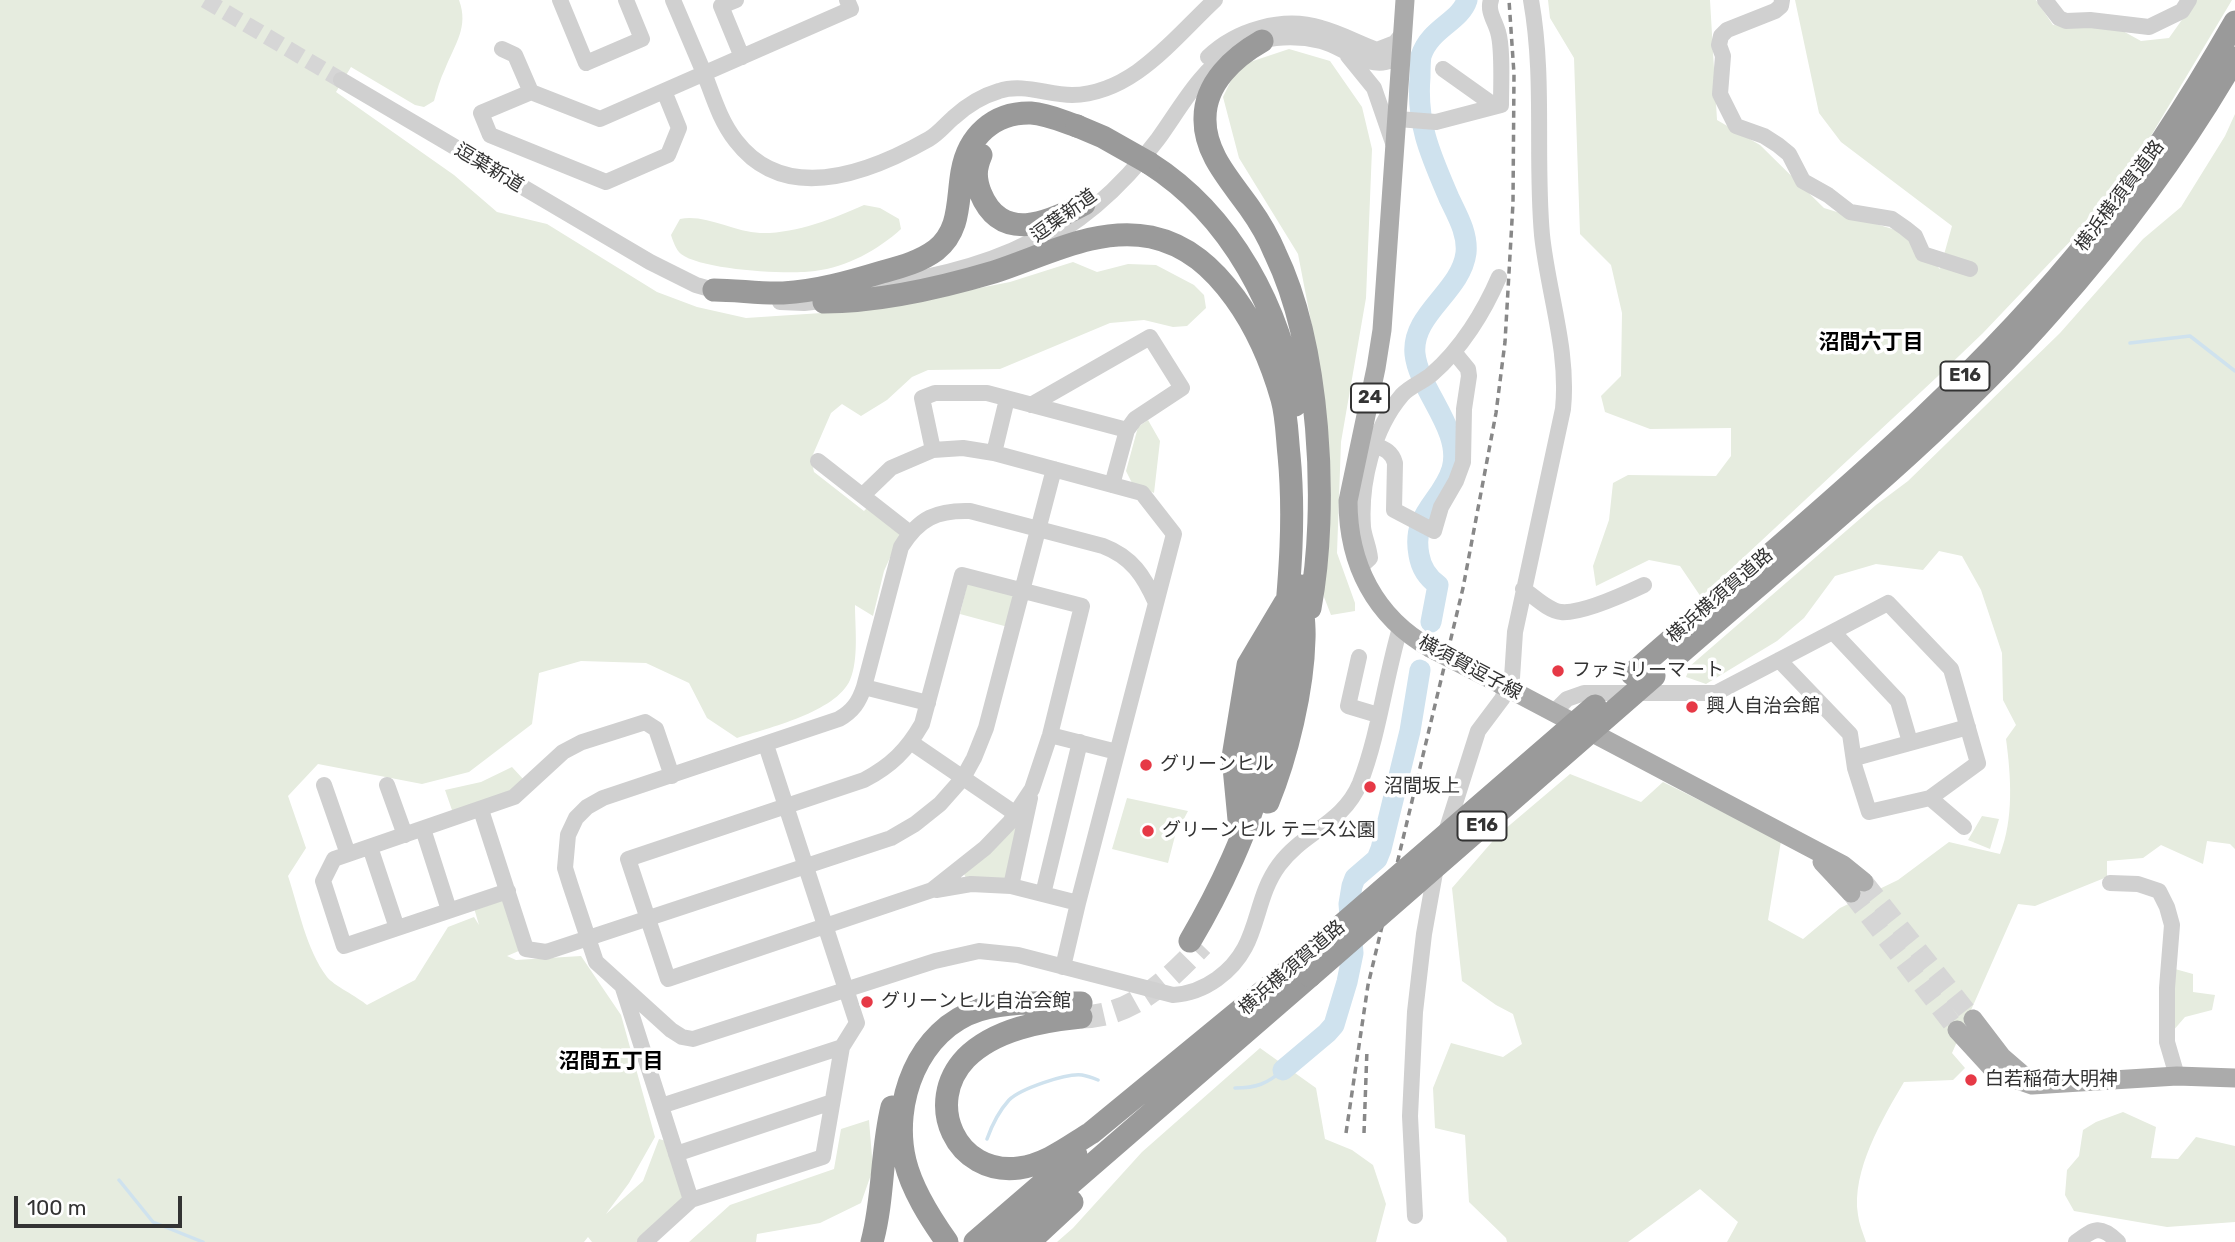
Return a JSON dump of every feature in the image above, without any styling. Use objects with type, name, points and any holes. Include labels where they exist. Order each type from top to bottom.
[{"type":"highway","name":"横浜横須賀道路","points":[[1643,675],[1899,439],[1993,348],[2037,301],[2095,234],[2145,166],[2235,22]]},
{"type":"highway","points":[[1247,820],[1236,785],[1233,757],[1248,665],[1284,638],[1315,581],[1319,498],[1315,420],[1298,313],[1284,272],[1259,222],[1216,160],[1208,142],[1205,116],[1210,93],[1222,73],[1240,55],[1262,41]]},
{"type":"highway","name":"横浜横須賀道路","points":[[975,1242],[1304,970],[1643,675],[1923,441],[2010,355],[2112,240],[2196,122],[2235,58]]},
{"type":"highway","points":[[714,290],[782,293],[819,289],[920,259],[935,251],[949,235],[957,218],[965,158],[980,132],[1001,118],[1030,113],[1051,116],[1075,131]]},
{"type":"highway","points":[[1084,204],[1053,220],[1019,225],[1009,223],[990,210],[977,184],[975,170],[986,146],[1008,129],[1031,125],[1075,131],[1111,141],[1146,167],[1182,188],[1224,233],[1253,278],[1279,334],[1293,391],[1300,449],[1303,536],[1301,594],[1284,638]]},
{"type":"highway","points":[[1146,167],[1216,239],[1234,264],[1256,305],[1271,341],[1282,401],[1291,482],[1292,548],[1282,680],[1275,718],[1263,774],[1247,820],[1196,943]]},
{"type":"highway","points":[[824,302],[855,302],[960,282],[1059,248],[1101,238],[1137,235],[1150,237],[1183,248],[1207,266],[1228,289],[1253,330],[1282,401]]},
{"type":"highway","points":[[1247,820],[1269,653],[1288,605]]},
{"type":"highway","name":"横浜横須賀道路","points":[[1003,1242],[1228,1047],[1304,970]]},
{"type":"highway","points":[[1074,1013],[990,1040],[975,1050],[957,1070],[948,1090],[946,1114],[952,1134],[966,1152],[984,1163],[1005,1168],[1031,1165],[1057,1155],[1091,1133],[1304,970]]},
{"type":"highway","points":[[872,1242],[880,1202],[890,1116],[903,1070],[914,1052],[928,1037],[979,1010],[1005,1004],[1074,1013]]},
{"type":"highway","points":[[952,1238],[927,1187],[915,1147],[915,1104],[926,1076],[948,1046],[980,1025],[1011,1016],[1074,1013]]},
{"type":"highway","points":[[952,1238],[926,1210],[910,1175],[903,1152],[902,1121],[906,1092],[916,1066],[953,1022]]},
{"type":"highway","points":[[1029,1242],[1228,1047]]},
{"type":"main road","name":"24","points":[[1404,119],[1400,95],[1405,0]]},
{"type":"main road","name":"横須賀逗子線","points":[[1404,119],[1396,152],[1376,368],[1348,501],[1350,536],[1359,568],[1377,603],[1400,628],[1430,648],[1785,834],[1835,874],[1858,888]]},
{"type":"main road","points":[[1965,1024],[1990,1066],[2020,1082],[2044,1085],[2178,1076],[2235,1078]]},
{"type":"street","points":[[559,0],[586,63],[642,39],[626,0]]},
{"type":"street","points":[[673,0],[717,107],[737,142],[776,171],[798,177],[823,179],[842,176],[932,138],[979,99],[1000,90],[1021,88],[1072,95],[1095,92],[1120,84],[1141,69],[1215,0]]},
{"type":"street","points":[[736,0],[721,6],[742,57]]},
{"type":"street","points":[[664,91],[680,128],[668,155],[606,182],[490,135],[481,113],[531,92],[600,119],[851,9],[847,0]]},
{"type":"street","points":[[1404,119],[1432,122],[1502,104],[1499,34],[1491,12],[1490,0]]},
{"type":"street","points":[[1415,1216],[1410,1116],[1415,1012],[1432,882],[1456,795],[1478,731],[1504,686],[1512,678],[1515,632],[1523,589],[1563,409],[1564,364],[1542,235],[1538,57],[1531,0]]},
{"type":"street","points":[[1782,0],[1781,6],[1775,11],[1727,30],[1721,36],[1719,45],[1723,56],[1720,94],[1736,126],[1764,136],[1778,145],[1788,154],[1803,181],[1850,212],[1892,219],[1915,236],[1923,254],[1970,269]]},
{"type":"street","points":[[2045,0],[2059,18],[2066,21],[2090,20],[2149,27],[2182,11],[2189,0]]},
{"type":"street","name":"逗葉新道","points":[[714,290],[758,296],[808,297],[926,277],[993,259],[1052,229],[1111,180],[1210,55],[1228,41],[1258,29],[1281,24],[1317,26],[1345,45]]},
{"type":"street","name":"逗葉新道","points":[[341,80],[678,277],[714,290],[759,300],[804,303],[824,302],[960,276],[998,263],[1056,235],[1097,206],[1138,164],[1217,61],[1234,51],[1284,37],[1345,45]]},
{"type":"street","points":[[1345,45],[1382,49],[1403,42]]},
{"type":"street","points":[[1378,64],[1392,60],[1403,42]]},
{"type":"street","points":[[1345,45],[1378,64],[1400,95]]},
{"type":"street","points":[[1345,45],[1374,88],[1396,152]]},
{"type":"street","points":[[502,49],[515,55],[531,92]]},
{"type":"street","points":[[1443,69],[1495,106]]},
{"type":"street","points":[[1359,568],[1370,558],[1363,510],[1375,445],[1391,411],[1402,394],[1425,379],[1454,352],[1499,277]]},
{"type":"street","points":[[1031,405],[1150,337],[1182,388],[1135,418],[1127,430],[1112,485]]},
{"type":"street","points":[[1375,445],[1386,449],[1393,456],[1394,510],[1434,531],[1441,507],[1463,462],[1464,409],[1469,376],[1468,369],[1454,352]]},
{"type":"street","points":[[933,450],[922,398],[935,393],[987,393],[1127,430]]},
{"type":"street","points":[[994,453],[1007,399]]},
{"type":"street","points":[[863,495],[891,468],[933,450],[963,448],[994,453],[1142,493],[1174,534],[1063,967]]},
{"type":"street","points":[[818,461],[910,533]]},
{"type":"street","points":[[481,810],[526,949],[546,952],[891,838],[915,824],[940,804],[963,778],[986,728],[1054,470]]},
{"type":"street","points":[[1156,603],[1144,577],[1133,563],[1118,551],[970,511],[937,514],[922,522],[910,533],[901,547],[864,687],[858,703],[849,713],[766,745],[603,798],[587,807],[576,818],[568,835],[565,868],[596,962],[671,1030],[682,1037],[693,1039],[948,957],[979,951],[1018,956],[1173,995],[1197,991],[1220,977],[1236,962],[1248,943],[1268,884],[1278,865],[1293,850],[1333,820],[1354,794],[1367,760],[1400,628]]},
{"type":"street","points":[[1011,886],[1032,789],[1050,735],[1082,606],[962,575],[922,724],[912,743],[898,758],[864,780],[628,859],[668,979],[932,890],[971,884],[1011,886],[1078,903]]},
{"type":"street","points":[[1523,589],[1561,612],[1593,606],[1644,585]]},
{"type":"street","points":[[1553,713],[1567,699],[1584,693],[1711,695],[1888,603],[1951,669],[1978,763],[1930,798],[1869,812],[1855,768],[1850,734],[1779,660]]},
{"type":"street","points":[[1833,632],[1898,701],[1910,743]]},
{"type":"street","points":[[1359,657],[1348,706],[1378,715]]},
{"type":"street","points":[[864,687],[928,703]]},
{"type":"street","points":[[508,891],[344,946],[323,881],[334,859],[514,797],[563,752],[582,742],[645,722],[656,729],[672,776]]},
{"type":"street","points":[[1855,758],[1968,727]]},
{"type":"street","points":[[1050,735],[1117,752]]},
{"type":"street","points":[[912,743],[1016,814]]},
{"type":"street","points":[[1043,894],[1080,743]]},
{"type":"street","points":[[645,1242],[691,1200],[823,1157],[842,1047],[857,1023],[766,745]]},
{"type":"street","points":[[324,785],[348,855]]},
{"type":"street","points":[[387,785],[405,835]]},
{"type":"street","points":[[932,890],[985,848],[1016,814],[1032,789]]},
{"type":"street","points":[[1930,798],[1964,827]]},
{"type":"street","points":[[423,829],[449,910]]},
{"type":"street","points":[[370,847],[397,928]]},
{"type":"street","points":[[2110,883],[2138,884],[2159,891],[2167,907],[2172,925],[2167,988],[2167,1042],[2178,1076]]},
{"type":"street","points":[[622,986],[691,1200]]},
{"type":"street","points":[[661,1106],[842,1047]]},
{"type":"street","points":[[676,1154],[832,1102]]},
{"type":"street","points":[[2076,1242],[2091,1231],[2101,1230],[2109,1233],[2118,1242]]},
{"type":"shaded area","points":[[0,0],[459,0],[462,27],[434,101],[424,107],[415,105],[351,67],[336,92],[454,175],[497,212],[547,224],[657,292],[697,307],[746,318],[867,310],[1010,282],[1073,262],[1097,272],[1128,264],[1156,265],[1194,285],[1204,295],[1206,308],[1187,326],[1173,327],[1144,320],[1110,323],[1000,369],[928,370],[912,377],[887,400],[861,416],[842,404],[831,413],[811,459],[814,472],[864,511],[868,507],[901,533],[884,571],[873,616],[855,605],[856,653],[850,680],[831,701],[816,710],[783,724],[737,738],[707,718],[689,683],[646,663],[581,661],[539,673],[532,724],[469,772],[422,784],[318,764],[288,796],[306,848],[288,876],[308,941],[327,977],[367,1005],[415,980],[448,927],[474,917],[479,925],[474,908],[503,898],[521,950],[507,956],[516,960],[581,956],[621,1015],[655,1137],[629,1183],[606,1214],[643,1181],[659,1139],[666,1141],[683,1200],[637,1242],[592,1242],[588,1237],[584,1242],[0,1242]]},
{"type":"shaded area","points":[[1548,0],[1710,0],[1717,120],[1760,145],[1824,208],[1899,231],[1940,269],[1952,226],[1841,142],[1819,113],[1795,0],[2036,0],[2053,25],[2121,30],[2141,41],[2169,38],[2196,0],[2232,0],[2118,191],[1983,333],[1701,597],[1680,566],[1649,560],[1596,586],[1593,566],[1609,520],[1613,483],[1628,475],[1716,476],[1731,456],[1731,428],[1650,429],[1605,412],[1601,396],[1621,376],[1622,313],[1611,265],[1580,234],[1574,58],[1550,18]]},
{"type":"shaded area","points":[[1289,49],[1330,61],[1362,107],[1372,149],[1366,298],[1341,442],[1337,553],[1355,603],[1355,611],[1331,615],[1324,597],[1327,421],[1298,254],[1239,158],[1223,97],[1238,66]]},
{"type":"shaded area","points":[[2235,114],[2235,849],[2230,844],[2207,841],[2203,864],[2161,845],[2143,858],[2107,861],[2107,877],[2035,906],[2018,904],[1952,1053],[1965,1068],[1953,1080],[1904,1082],[1870,1146],[1859,1181],[1857,1198],[1866,1242],[1727,1242],[1738,1222],[1700,1189],[1628,1242],[1507,1242],[1469,1202],[1465,1135],[1435,1128],[1433,1088],[1451,1043],[1503,1057],[1522,1044],[1513,1014],[1462,981],[1452,888],[1498,835],[1570,774],[1641,802],[1663,782],[1781,841],[1768,920],[1803,939],[1840,908],[1898,880],[1949,842],[2000,854],[2009,812],[2010,782],[2006,739],[2016,725],[2003,700],[2002,653],[1981,590],[1962,556],[1939,551],[1923,570],[1876,564],[1835,576],[1804,618],[1777,641],[1706,684],[1686,677],[1690,666],[1876,505],[1908,481],[2060,333],[2143,239],[2181,207],[2225,136]]},
{"type":"shaded area","points":[[864,205],[880,208],[899,219],[901,229],[861,256],[839,266],[815,271],[766,272],[707,264],[681,254],[671,235],[680,219],[700,219],[750,232],[773,233],[814,225]]},
{"type":"shaded area","points":[[1148,420],[1160,441],[1154,493],[1132,483],[1126,471],[1138,427]]},
{"type":"shaded area","points":[[968,581],[1017,595],[1008,627],[960,614]]},
{"type":"shaded area","points":[[512,767],[524,780],[513,790],[453,813],[445,790],[481,782]]},
{"type":"shaded area","name":"グリーンヒル テニス公園","points":[[1127,798],[1188,811],[1175,836],[1168,863],[1112,849]]},
{"type":"shaded area","points":[[1982,816],[1999,819],[1990,849],[1968,840]]},
{"type":"shaded area","points":[[1015,825],[1020,827],[1008,881],[967,880],[964,874]]},
{"type":"shaded area","points":[[2175,969],[2193,974],[2193,992],[2215,995],[2212,1010],[2185,1017],[2172,1032]]},
{"type":"shaded area","points":[[1260,1048],[1316,1088],[1325,1139],[1352,1150],[1373,1165],[1386,1204],[1376,1242],[1057,1242],[1142,1152]]},
{"type":"shaded area","points":[[2123,1112],[2156,1127],[2151,1158],[2178,1159],[2196,1137],[2235,1146],[2235,1222],[2167,1227],[2074,1211],[2065,1195],[2067,1170],[2079,1156],[2083,1130]]},
{"type":"shaded area","points":[[869,1120],[873,1169],[861,1203],[820,1223],[757,1234],[756,1242],[689,1242],[730,1205],[834,1169],[841,1129]]},
{"type":"waterway","points":[[1431,622],[1438,585],[1423,568],[1419,555],[1419,528],[1447,480],[1454,454],[1446,425],[1418,368],[1416,340],[1428,315],[1462,267],[1466,246],[1461,224],[1426,139],[1420,110],[1420,63],[1425,46],[1458,14],[1467,0]]},
{"type":"waterway","points":[[2130,343],[2190,336],[2235,371]]},
{"type":"waterway","points":[[1283,1070],[1334,1025],[1353,953],[1349,904],[1352,886],[1355,878],[1377,859],[1381,849],[1410,731],[1420,670]]},
{"type":"waterway","points":[[1235,1088],[1261,1084],[1283,1070]]},
{"type":"waterway","points":[[987,1139],[1005,1104],[1023,1091],[1075,1075],[1098,1080]]},
{"type":"waterway","points":[[119,1180],[153,1222],[203,1242]]},
{"type":"tunnel","points":[[205,0],[341,80]]},
{"type":"tunnel","points":[[1864,882],[1973,1019]]},
{"type":"tunnel","points":[[1851,893],[1957,1030]]},
{"type":"tunnel","points":[[1081,1017],[1100,1015],[1133,1003],[1162,983],[1202,945]]},
{"type":"railway","points":[[1346,1133],[1368,985],[1463,588],[1496,413],[1505,342],[1513,203],[1514,74],[1509,0]]},
{"type":"railway","points":[[1364,1133],[1367,1049]]},
{"type":"place","name":"ファミリーマート","points":[[1558,671]]},
{"type":"place","name":"興人自治会館","points":[[1692,707]]},
{"type":"place","name":"グリーンヒル","points":[[1146,765]]},
{"type":"place","name":"沼間坂上","points":[[1370,787]]},
{"type":"place","name":"グリーンヒル テニス公園","points":[[1148,831]]},
{"type":"place","name":"グリーンヒル自治会館","points":[[867,1002]]},
{"type":"place","name":"白若稲荷大明神","points":[[1971,1080]]},
{"type":"district","name":"沼間六丁目","points":[[1871,343]]},
{"type":"district","name":"沼間五丁目","points":[[611,1062]]}]
